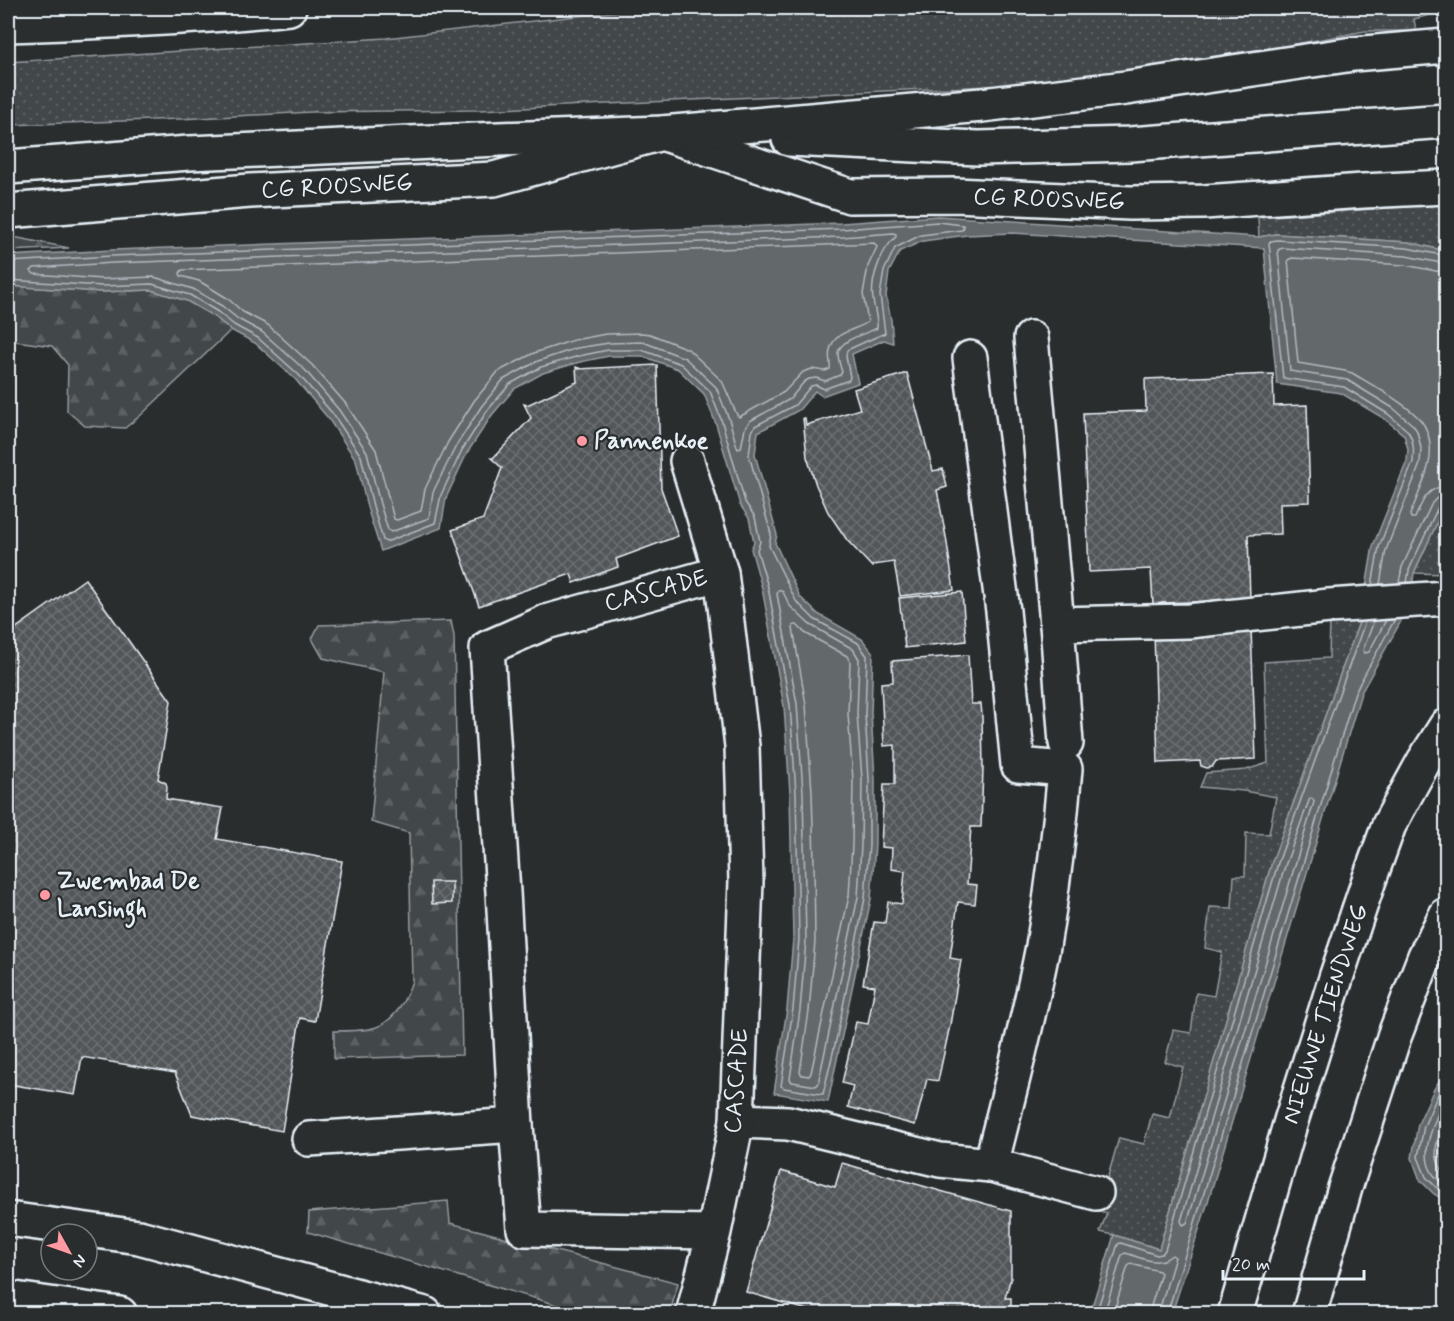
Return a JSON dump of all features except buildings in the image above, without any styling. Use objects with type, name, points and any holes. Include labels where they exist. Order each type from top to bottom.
[{"type":"main road","points":[[8,26],[127,21],[289,8]]},
{"type":"main road","name":"CG ROOSWEG","points":[[8,166],[189,153],[662,133],[982,105],[1137,86],[1353,54],[1446,46]]},
{"type":"main road","name":"CG ROOSWEG","points":[[8,211],[250,191],[494,179],[662,133],[978,148],[1130,144],[1446,121]]},
{"type":"main road","name":"CG ROOSWEG","points":[[662,133],[850,196],[955,195],[1130,203],[1204,202],[1446,187]]},
{"type":"main road","points":[[1031,338],[1066,743]]},
{"type":"main road","points":[[970,358],[1003,611],[1018,765],[1065,769],[1060,834],[1043,947],[991,1165]]},
{"type":"main road","points":[[687,461],[721,573]]},
{"type":"main road","name":"CASCADE","points":[[693,1314],[714,1232],[737,1121],[746,881],[742,746],[721,573],[546,622],[487,648],[524,1229],[714,1232]]},
{"type":"main road","points":[[1057,624],[1189,621],[1329,606],[1440,598]]},
{"type":"main road","name":"NIEUWE TIENDWEG","points":[[1235,1314],[1291,1121],[1368,883],[1389,825],[1446,726]]},
{"type":"main road","points":[[1309,1314],[1345,1188],[1394,1036],[1425,956],[1446,915]]},
{"type":"main road","points":[[737,1121],[788,1123],[940,1160],[991,1165],[1096,1193]]},
{"type":"main road","points":[[309,1139],[516,1125]]},
{"type":"main road","points":[[8,1219],[138,1237],[425,1314]]},
{"type":"main road","points":[[8,1298],[120,1314]]},
{"type":"green space","points":[[647,8],[1446,8],[1446,11],[1414,19],[1416,31],[1365,31],[1238,55],[1012,85],[478,110],[312,112],[8,125],[8,62],[386,38]]},
{"type":"green space","points":[[1446,204],[1446,251],[1408,242],[1276,234],[1259,237],[1258,217]]},
{"type":"green space","points":[[8,236],[69,248],[8,251]]},
{"type":"green space","points":[[8,286],[102,292],[151,290],[187,301],[215,317],[231,330],[125,428],[85,426],[67,411],[68,365],[52,346],[8,340]]},
{"type":"green space","points":[[1446,503],[1446,574],[1414,573]]},
{"type":"green space","points":[[1361,617],[1272,862],[1159,1249],[1100,1232],[1107,1213],[1098,1211],[1119,1138],[1144,1144],[1152,1114],[1170,1118],[1183,1067],[1165,1062],[1173,1030],[1191,1033],[1196,993],[1214,996],[1222,952],[1205,948],[1210,907],[1232,908],[1234,876],[1245,876],[1246,833],[1269,834],[1276,797],[1200,787],[1206,773],[1246,770],[1268,763],[1264,662],[1329,658],[1330,620]]},
{"type":"green space","points":[[451,621],[454,636],[462,1055],[334,1059],[334,1031],[369,1029],[385,1023],[402,1004],[412,981],[409,833],[371,822],[384,672],[323,658],[312,639],[319,625]]},
{"type":"green space","points":[[448,1201],[450,1223],[678,1283],[670,1313],[585,1313],[308,1232],[309,1212]]},
{"type":"water","points":[[938,216],[1259,237],[1276,234],[1408,242],[1446,251],[1446,503],[1414,573],[1410,605],[1361,693],[1206,1208],[1172,1313],[1090,1313],[1114,1235],[1159,1249],[1272,862],[1361,617],[1373,546],[1407,461],[1408,449],[1404,435],[1385,419],[1341,393],[1277,384],[1264,248],[1012,233],[967,235],[923,241],[900,251],[889,272],[886,296],[893,343],[884,340],[852,354],[858,383],[822,396],[815,391],[799,410],[758,432],[755,454],[777,535],[775,543],[800,597],[818,614],[862,639],[873,653],[871,713],[875,779],[875,845],[871,899],[828,1102],[774,1093],[787,1009],[793,939],[790,793],[784,706],[762,588],[751,549],[754,542],[749,518],[740,505],[716,424],[704,394],[678,369],[642,356],[609,356],[543,373],[514,389],[492,415],[467,453],[446,498],[441,528],[381,551],[367,507],[356,460],[328,418],[295,379],[255,343],[187,301],[151,290],[102,292],[8,286],[8,256],[112,250],[842,223]]},
{"type":"water","points":[[1446,1070],[1446,1201],[1434,1194],[1420,1180],[1412,1158],[1418,1124],[1434,1089]]},
{"type":"place","name":"Pannenkoe","points":[[582,441]]},
{"type":"place","name":"Zwembad De Lansingh","points":[[45,895]]}]
